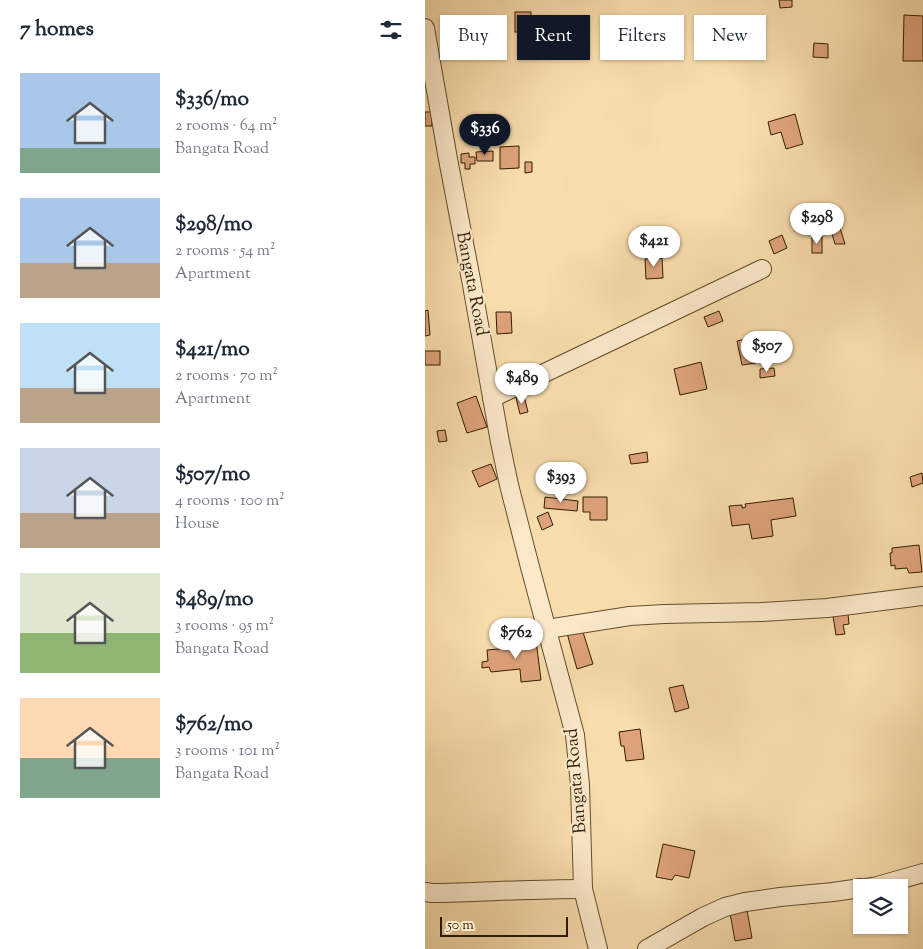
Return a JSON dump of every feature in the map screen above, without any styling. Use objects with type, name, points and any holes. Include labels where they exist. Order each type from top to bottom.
[{"type":"street","name":"Bangata Road","points":[[425,28],[449,169],[509,485],[575,735],[580,785],[583,890],[598,949]]},
{"type":"street","points":[[492,398],[762,269]]},
{"type":"street","points":[[547,629],[630,616],[827,608],[923,596]]},
{"type":"street","points":[[904,879],[923,874]]},
{"type":"street","points":[[647,949],[725,907],[780,897],[853,889]]},
{"type":"street","points":[[425,892],[583,890]]},
{"type":"building","points":[[779,0],[792,0],[792,7],[780,8]]},
{"type":"building","points":[[515,12],[531,12],[531,15],[517,15],[517,32],[515,32]]},
{"type":"building","points":[[904,15],[923,16],[923,61],[903,61]]},
{"type":"building","points":[[814,43],[828,44],[828,58],[813,57]]},
{"type":"building","points":[[425,112],[432,112],[432,126],[425,126]]},
{"type":"building","points":[[795,114],[803,144],[786,149],[781,132],[771,135],[768,122]]},
{"type":"building","points":[[519,146],[519,168],[500,169],[500,147]]},
{"type":"building","points":[[493,151],[493,161],[477,161],[476,152]]},
{"type":"building","points":[[469,153],[469,157],[475,157],[475,164],[470,164],[470,169],[465,169],[465,163],[461,163],[461,154]]},
{"type":"building","points":[[525,162],[532,162],[532,172],[525,173]]},
{"type":"building","points":[[814,208],[818,228],[809,230],[805,210]]},
{"type":"building","points":[[799,209],[803,222],[795,224],[792,215]]},
{"type":"building","points":[[840,228],[845,244],[835,244],[831,231]]},
{"type":"building","points":[[782,235],[787,248],[774,254],[769,241]]},
{"type":"building","points":[[812,237],[822,237],[822,253],[812,253]]},
{"type":"building","points":[[634,238],[657,243],[654,254],[632,248]]},
{"type":"building","points":[[662,258],[663,278],[646,279],[645,259]]},
{"type":"building","points":[[428,310],[430,335],[425,336],[425,311]]},
{"type":"building","points":[[719,311],[723,321],[708,327],[704,317]]},
{"type":"building","points":[[496,312],[511,312],[512,333],[497,334]]},
{"type":"building","points":[[751,338],[756,363],[742,365],[737,341]]},
{"type":"building","points":[[425,351],[440,351],[440,365],[425,365]]},
{"type":"building","points":[[701,362],[707,389],[680,395],[674,369]]},
{"type":"building","points":[[774,368],[775,376],[760,378],[760,369]]},
{"type":"building","points":[[476,396],[487,427],[467,433],[457,403]]},
{"type":"building","points":[[524,396],[528,412],[520,414],[516,398]]},
{"type":"building","points":[[445,430],[447,441],[439,442],[437,431]]},
{"type":"building","points":[[647,452],[648,462],[631,464],[629,455]]},
{"type":"building","points":[[491,464],[497,479],[479,487],[472,471]]},
{"type":"building","points":[[922,473],[923,483],[912,487],[910,477]]},
{"type":"building","points":[[545,497],[578,501],[577,511],[544,508]]},
{"type":"building","points":[[583,497],[607,497],[607,520],[590,520],[590,512],[583,512]]},
{"type":"building","points":[[793,498],[796,516],[771,520],[773,536],[752,539],[749,524],[732,526],[729,506],[742,505],[742,508],[746,507],[745,504]]},
{"type":"building","points":[[548,512],[553,525],[542,530],[537,517]]},
{"type":"building","points":[[919,545],[922,572],[909,573],[907,568],[895,569],[895,565],[891,566],[890,553],[892,553],[892,548]]},
{"type":"building","points":[[848,614],[849,624],[843,625],[845,634],[836,635],[833,616]]},
{"type":"building","points":[[582,629],[593,664],[577,669],[567,633]]},
{"type":"building","points":[[536,640],[541,680],[521,682],[520,669],[491,672],[489,667],[482,668],[482,662],[488,661],[487,650],[510,648],[509,642]]},
{"type":"building","points":[[683,685],[689,708],[675,712],[669,688]]},
{"type":"building","points":[[640,729],[644,759],[626,761],[624,746],[621,746],[619,732]]},
{"type":"building","points":[[663,844],[695,851],[689,878],[675,875],[672,880],[656,877]]},
{"type":"building","points":[[747,910],[752,938],[735,941],[730,913]]}]
